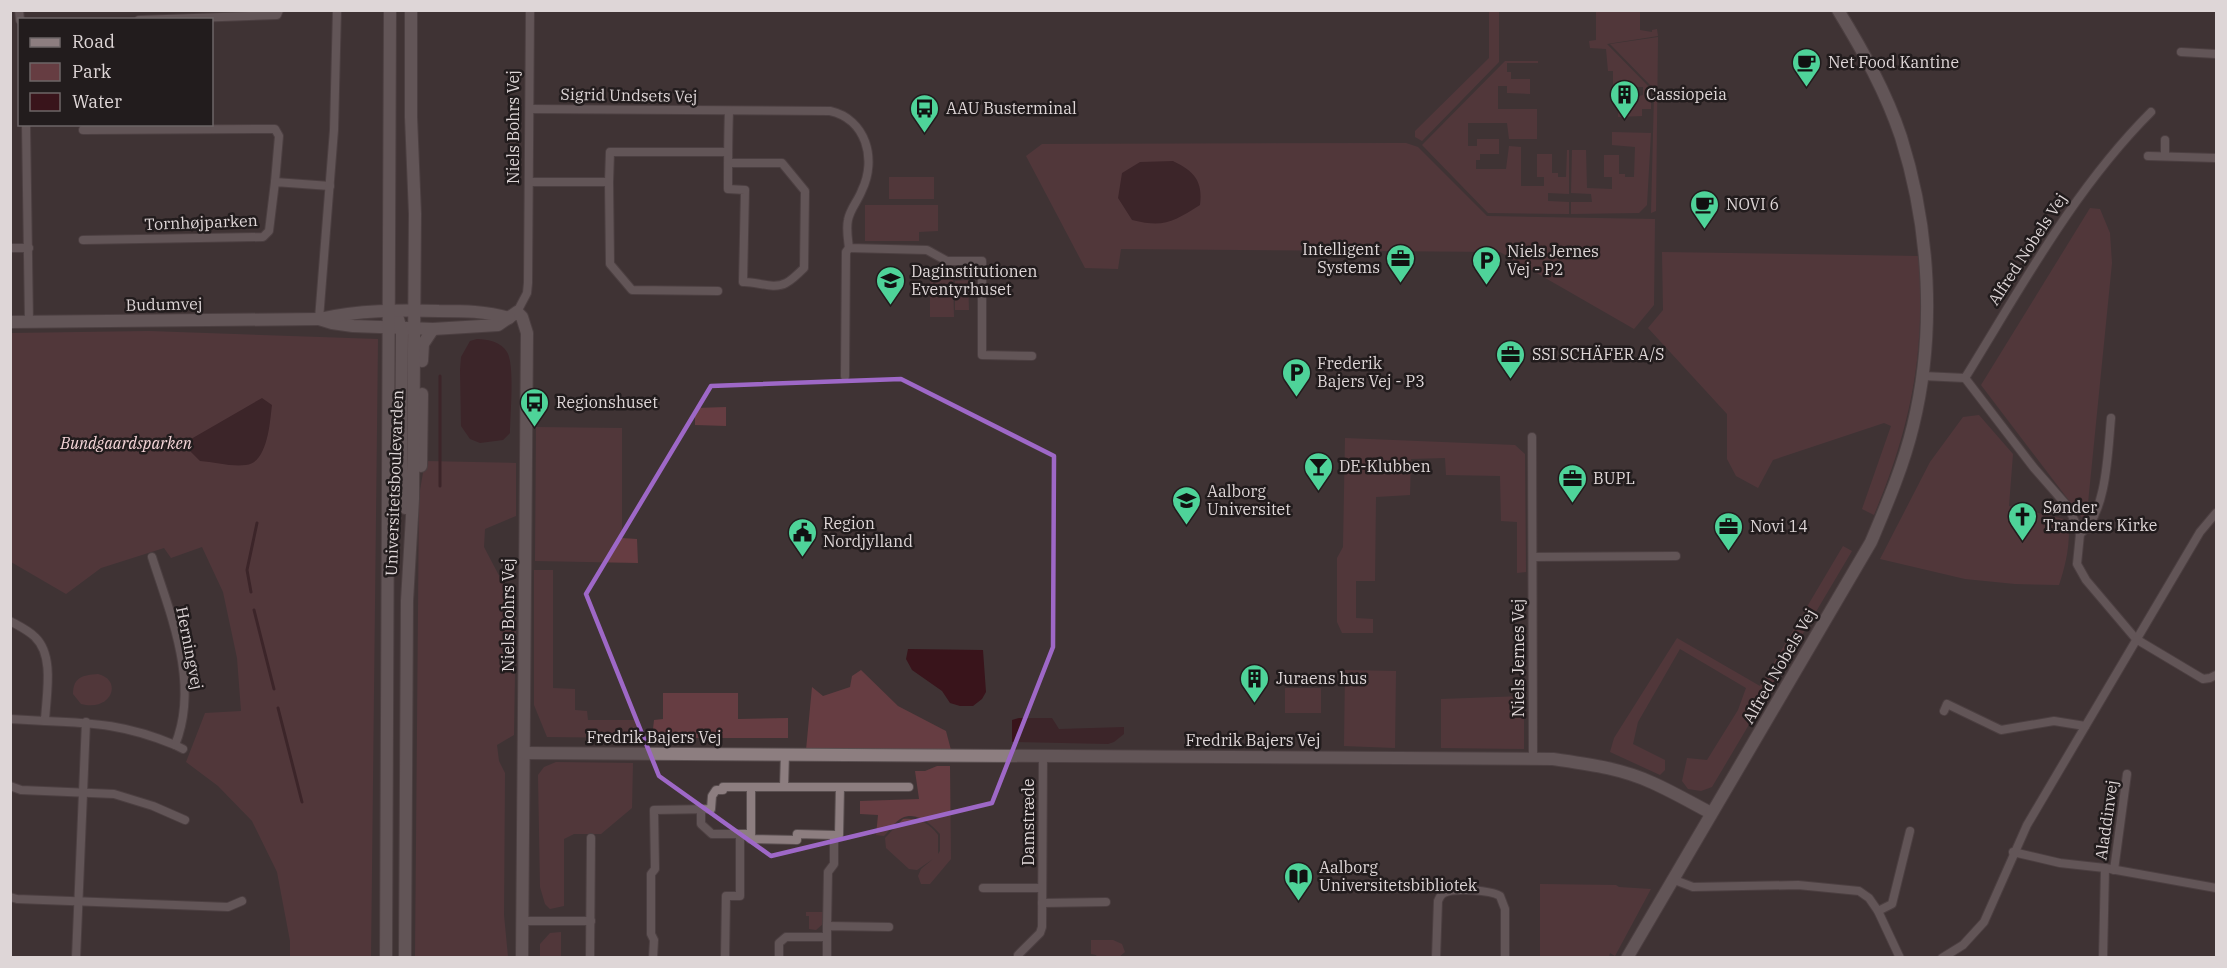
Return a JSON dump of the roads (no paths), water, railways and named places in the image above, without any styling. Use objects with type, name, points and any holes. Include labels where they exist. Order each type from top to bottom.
[{"type":"street","points":[[194,18],[277,15],[279,10]]},
{"type":"street","points":[[319,319],[334,130],[337,10]]},
{"type":"street","name":"Universitetsboulevarden","points":[[386,957],[395,326],[390,10]]},
{"type":"street","name":"Universitetsboulevarden","points":[[405,957],[407,601],[413,499],[415,214],[411,117],[411,10]]},
{"type":"street","points":[[411,117],[418,93],[419,10]]},
{"type":"street","name":"Niels Bohrs Vej","points":[[522,957],[527,333],[522,317],[513,315],[524,303],[527,293],[530,10]]},
{"type":"street","name":"Alfred Nobels Vej","points":[[1627,957],[1871,542],[1902,466],[1913,426],[1923,376],[1927,318],[1922,229],[1913,182],[1900,136],[1884,94],[1868,60],[1838,10]]},
{"type":"street","points":[[2181,52],[2217,54]]},
{"type":"street","name":"Sigrid Undsets Vej","points":[[530,109],[830,111],[851,120],[865,141],[867,177],[848,221],[845,376]]},
{"type":"street","points":[[728,163],[782,164],[805,191],[804,268],[784,284],[763,285],[757,282],[743,282],[745,190],[728,189],[728,163],[728,152],[729,111]]},
{"type":"street","name":"Alfred Nobels Vej","points":[[1965,378],[2065,218],[2121,142],[2151,112]]},
{"type":"street","points":[[26,126],[29,322]]},
{"type":"street","name":"Tornhøjparken","points":[[83,130],[275,129],[279,136],[269,231],[263,237],[83,240]]},
{"type":"street","points":[[2165,140],[2165,156]]},
{"type":"street","points":[[718,291],[632,290],[610,264],[609,152],[728,152]]},
{"type":"street","points":[[2148,156],[2217,158]]},
{"type":"street","points":[[274,182],[330,186]]},
{"type":"street","points":[[529,182],[609,182]]},
{"type":"street","points":[[10,248],[29,248]]},
{"type":"street","points":[[849,248],[927,249],[946,261],[982,261],[982,355],[1032,356]]},
{"type":"street","points":[[395,310],[489,312],[513,315]]},
{"type":"street","name":"Budumvej","points":[[10,322],[319,319],[352,312],[395,310]]},
{"type":"street","points":[[409,550],[401,460],[395,326],[433,329],[491,326],[498,325],[513,315]]},
{"type":"street","name":"Budumvej","points":[[319,319],[352,326],[395,326]]},
{"type":"street","points":[[413,499],[421,465],[422,349],[433,329]]},
{"type":"street","points":[[1923,376],[1965,378],[2034,468],[2069,508],[2080,534],[2077,564],[2086,580],[2136,639],[2203,679],[2217,675]]},
{"type":"street","points":[[2080,534],[2089,527],[2097,508],[2105,476],[2111,418]]},
{"type":"street","name":"Niels Jernes Vej","points":[[1532,437],[1533,758]]},
{"type":"street","points":[[1942,957],[1963,945],[1984,922],[2013,852],[2027,825],[2200,532],[2217,513]]},
{"type":"street","points":[[1533,557],[1676,556]]},
{"type":"street","name":"Herningvej","points":[[10,719],[86,722],[130,729],[179,747],[185,708],[184,680],[171,617],[152,557]]},
{"type":"street","points":[[10,621],[35,637],[45,654],[47,677],[45,721]]},
{"type":"street","points":[[1944,711],[1947,704],[2001,730],[2054,721],[2085,726]]},
{"type":"street","points":[[76,957],[86,722]]},
{"type":"street","name":"Fredrik Bajers Vej","points":[[524,753],[1533,758],[1598,765],[1625,773],[1653,782],[1711,813]]},
{"type":"street","points":[[784,787],[785,753]]},
{"type":"street","name":"Damstræde","points":[[1018,957],[1040,933],[1042,927],[1043,756]]},
{"type":"street","name":"Aladdinvej","points":[[2103,957],[2109,869],[2127,774]]},
{"type":"street","points":[[10,786],[21,790],[114,794],[133,798],[184,820]]},
{"type":"street","points":[[654,957],[654,940],[651,934],[651,874],[655,869],[654,810],[711,809],[712,796],[716,790],[723,790],[723,787],[909,787]]},
{"type":"street","points":[[751,787],[750,840],[797,840],[797,834],[839,835],[840,787]]},
{"type":"street","points":[[701,810],[702,824],[712,834],[751,834]]},
{"type":"street","points":[[1878,911],[1892,904],[1910,831]]},
{"type":"street","points":[[725,957],[726,896],[740,896],[740,834]]},
{"type":"street","points":[[826,957],[828,872],[834,864],[834,835]]},
{"type":"street","points":[[590,957],[591,838]]},
{"type":"street","name":"Aladdinvej","points":[[2013,852],[2060,863],[2217,888]]},
{"type":"street","points":[[1672,879],[1693,887],[1798,885],[1859,891],[1869,898],[1878,911],[1900,957]]},
{"type":"street","name":"Damstræde","points":[[983,888],[1042,888]]},
{"type":"street","points":[[1437,957],[1438,901],[1446,893],[1491,892],[1502,900],[1505,909],[1505,957]]},
{"type":"street","points":[[10,897],[78,902],[228,907],[242,901]]},
{"type":"street","points":[[1042,903],[1106,902]]},
{"type":"street","points":[[522,921],[591,921]]},
{"type":"street","points":[[827,926],[889,927]]},
{"type":"street","points":[[778,957],[779,943],[786,937],[826,937]]},
{"type":"water","points":[[1173,161],[1196,178],[1200,189],[1200,205],[1168,222],[1152,223],[1132,220],[1118,198],[1122,173],[1140,162]]},
{"type":"water","points":[[477,339],[498,343],[507,352],[509,358],[511,368],[510,433],[503,440],[480,443],[470,439],[461,426],[461,357],[470,341]]},
{"type":"water","points":[[262,398],[272,405],[270,421],[263,449],[253,463],[235,465],[200,461],[190,451],[191,439]]},
{"type":"water","points":[[908,649],[983,650],[986,692],[982,699],[973,706],[950,703],[942,691],[912,670],[906,659]]},
{"type":"water","points":[[1052,718],[1059,729],[1124,727],[1124,734],[1108,744],[1012,742],[1012,720]]},
{"type":"waterway","points":[[440,376],[440,486]]},
{"type":"waterway","points":[[251,592],[247,570],[257,523]]},
{"type":"waterway","points":[[254,610],[274,689]]},
{"type":"waterway","points":[[278,708],[302,802]]},
{"type":"place","name":"Net Food Kantine","points":[[1807,88]]},
{"type":"place","name":"Cassiopeia","points":[[1625,120]]},
{"type":"place","name":"AAU Busterminal","points":[[925,134]]},
{"type":"place","name":"NOVI 6","points":[[1705,230]]},
{"type":"place","name":"Intelligent Systems","points":[[1401,284]]},
{"type":"place","name":"Niels Jernes Vej - P2","points":[[1486,286]]},
{"type":"place","name":"Daginstitutionen Eventyrhuset","points":[[890,306]]},
{"type":"place","name":"SSI SCHÄFER A/S","points":[[1511,380]]},
{"type":"place","name":"Frederik Bajers Vej - P3","points":[[1296,398]]},
{"type":"place","name":"Regionshuset","points":[[535,428]]},
{"type":"place","name":"DE-Klubben","points":[[1318,492]]},
{"type":"place","name":"BUPL","points":[[1572,504]]},
{"type":"place","name":"Aalborg Universitet","points":[[1186,526]]},
{"type":"place","name":"Sønder Tranders Kirke","points":[[2022,542]]},
{"type":"place","name":"Novi 14","points":[[1729,552]]},
{"type":"place","name":"Region Nordjylland","points":[[802,558]]},
{"type":"place","name":"Juraens hus","points":[[1255,704]]},
{"type":"place","name":"Aalborg Universitetsbibliotek","points":[[1298,902]]},
{"type":"park label","name":"Bundgaardsparken","points":[[126,443]]}]
